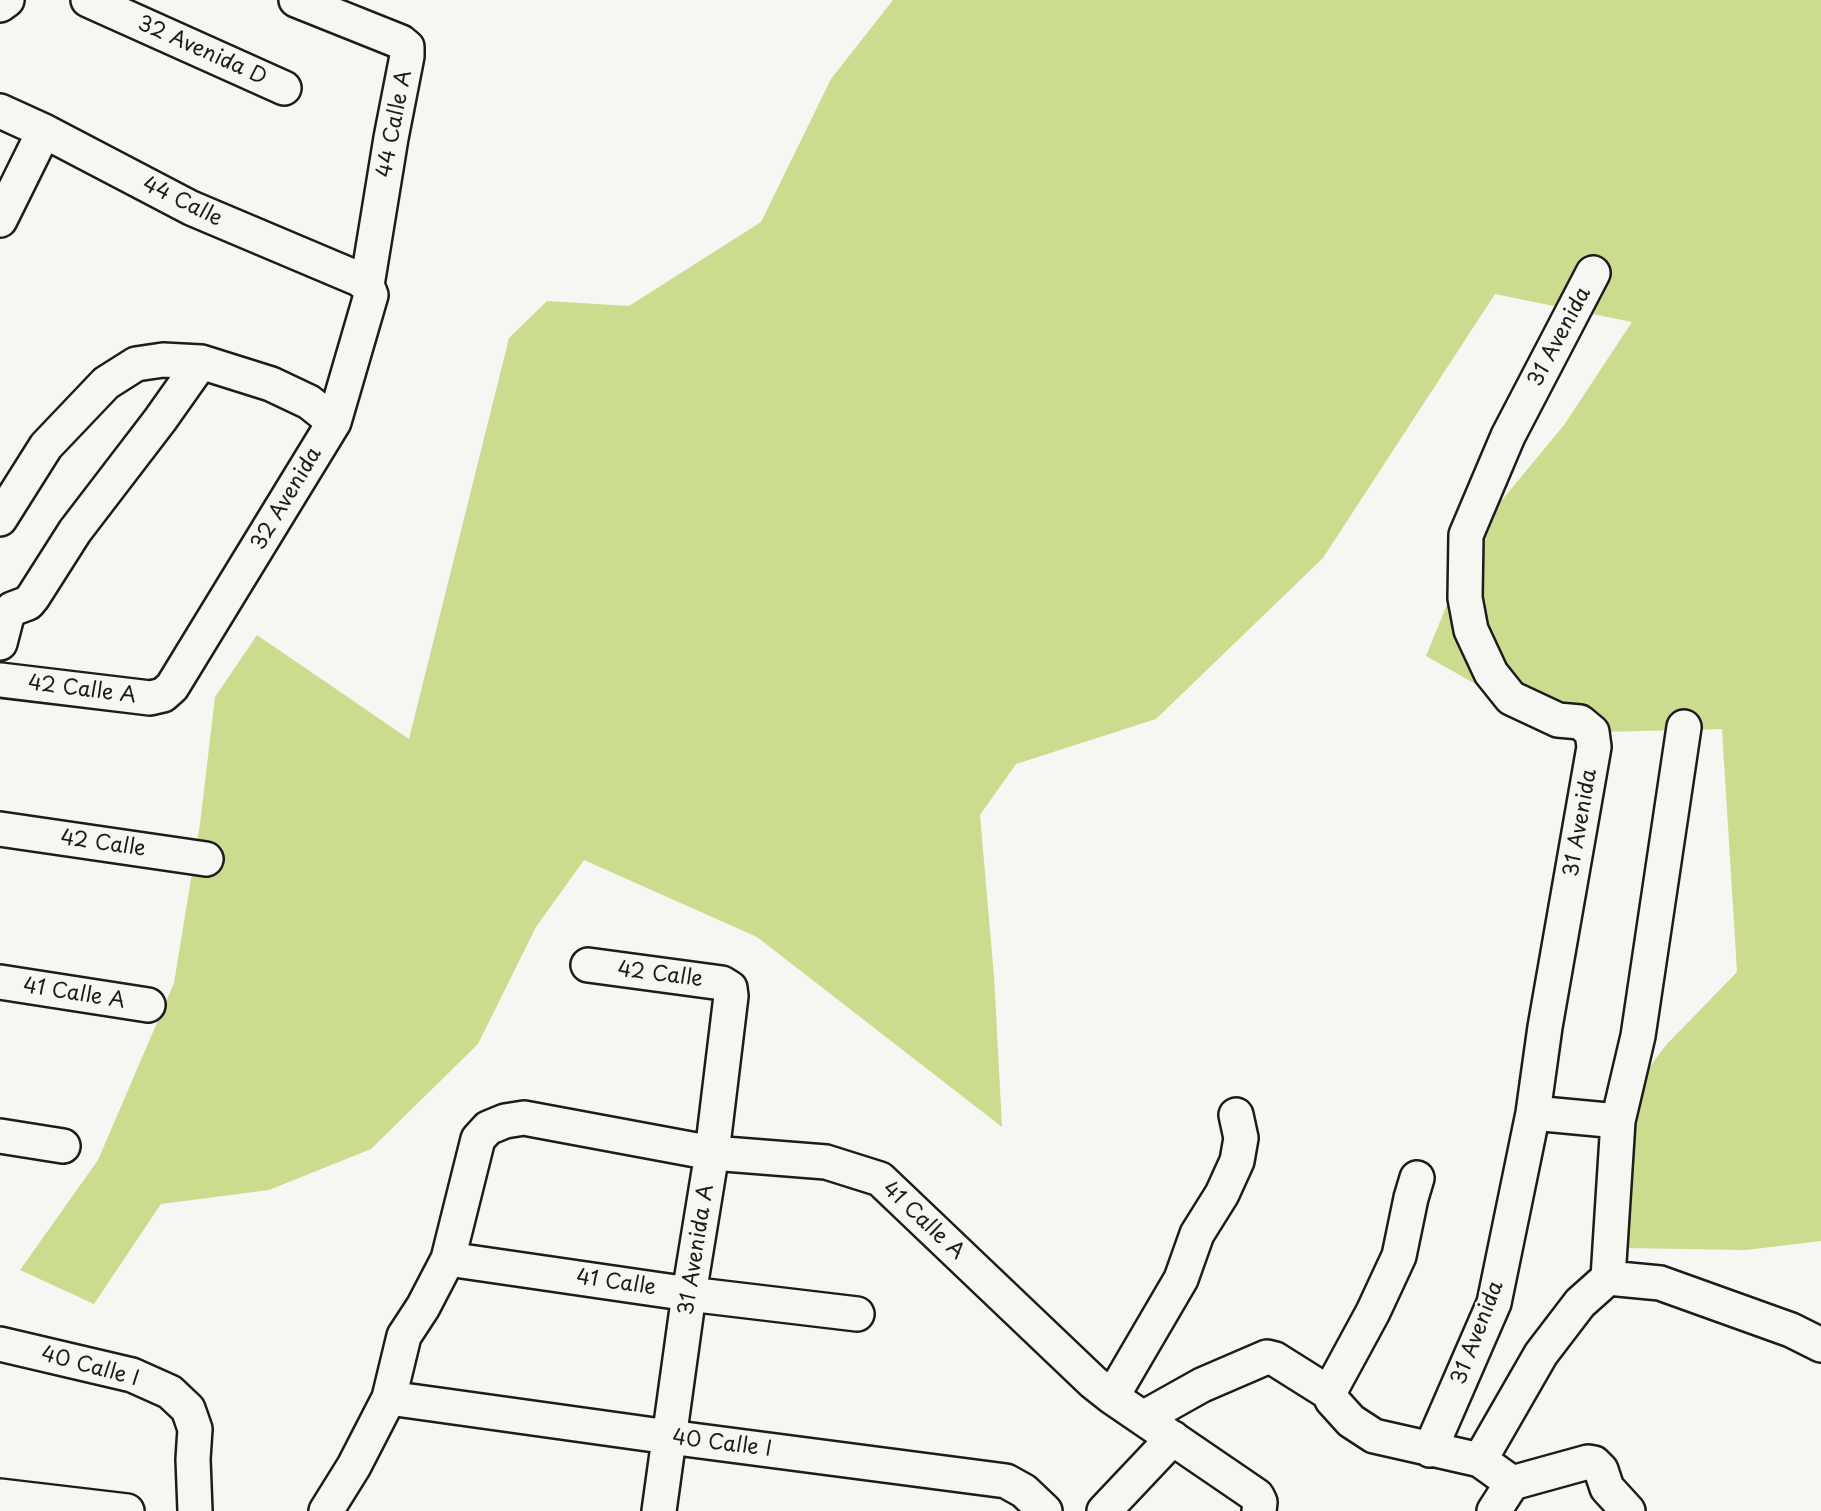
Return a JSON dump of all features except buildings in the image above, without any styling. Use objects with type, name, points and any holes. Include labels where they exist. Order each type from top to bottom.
[{"type":"street","points":[[0,5],[7,0]]},
{"type":"street","name":"32 Avenida D","points":[[88,0],[284,88]]},
{"type":"street","name":"44 Calle A","points":[[296,0],[401,42],[407,47],[408,56],[391,138],[367,285]]},
{"type":"street","name":"44 Calle","points":[[0,111],[44,131],[191,208],[359,279],[367,285]]},
{"type":"street","points":[[0,220],[44,131]]},
{"type":"street","name":"31 Avenida","points":[[1430,1450],[1494,1303],[1533,1113],[1545,1027],[1594,747],[1592,732],[1580,722],[1558,720],[1511,698],[1491,673],[1471,630],[1465,598],[1466,535],[1508,436],[1593,273]]},
{"type":"street","name":"32 Avenida","points":[[163,695],[172,687],[334,422],[371,295],[367,285]]},
{"type":"street","points":[[0,519],[46,446],[106,384],[136,364],[163,360],[201,362],[271,384],[309,402],[334,422]]},
{"type":"street","points":[[0,643],[7,616],[6,606],[28,603],[33,597],[75,531],[201,362]]},
{"type":"street","name":"42 Calle A","points":[[0,680],[150,698],[163,695]]},
{"type":"street","points":[[1480,1460],[1541,1354],[1580,1303],[1608,1278],[1618,1121],[1638,1036],[1683,727]]},
{"type":"street","name":"42 Calle","points":[[0,829],[206,859]]},
{"type":"street","name":"42 Calle","points":[[588,965],[722,983],[730,988]]},
{"type":"street","name":"41 Calle A","points":[[0,982],[148,1005]]},
{"type":"street","name":"31 Avenida A","points":[[660,1511],[689,1294],[712,1153],[731,996],[730,988]]},
{"type":"street","points":[[1533,1113],[1618,1121]]},
{"type":"street","points":[[1112,1397],[1181,1279],[1197,1234],[1222,1194],[1237,1161],[1241,1138],[1236,1115]]},
{"type":"street","name":"41 Calle A","points":[[448,1258],[478,1139],[488,1128],[505,1121],[524,1118],[712,1153],[826,1162],[880,1179],[1093,1382],[1257,1496],[1259,1506]]},
{"type":"street","points":[[0,1136],[63,1146]]},
{"type":"street","points":[[1329,1393],[1373,1312],[1399,1256],[1417,1178]]},
{"type":"street","points":[[326,1511],[354,1466],[389,1398],[404,1336],[423,1307],[448,1258]]},
{"type":"street","name":"41 Calle","points":[[448,1258],[689,1294],[857,1314]]},
{"type":"street","points":[[1608,1278],[1660,1283],[1791,1330],[1821,1345]]},
{"type":"street","name":"40 Calle I","points":[[0,1344],[132,1375],[170,1392],[188,1409],[195,1429],[193,1459],[195,1511]]},
{"type":"street","points":[[1143,1418],[1202,1385],[1267,1358],[1275,1359],[1329,1393],[1332,1400],[1351,1421],[1374,1436],[1480,1460],[1512,1483]]},
{"type":"street","name":"40 Calle I","points":[[389,1398],[1006,1481],[1024,1491],[1045,1511]]},
{"type":"street","points":[[1104,1511],[1173,1438]]},
{"type":"street","points":[[1494,1511],[1512,1483],[1588,1462],[1594,1463],[1600,1470],[1607,1488],[1628,1511]]},
{"type":"street","points":[[0,1496],[127,1511]]},
{"type":"green space","points":[[893,0],[1821,0],[1821,1241],[1746,1250],[1624,1248],[1609,1120],[1667,1044],[1737,972],[1722,729],[1562,733],[1426,656],[1478,529],[1564,425],[1632,322],[1495,294],[1323,558],[1156,719],[1016,764],[980,815],[994,976],[1002,1127],[757,937],[584,860],[536,927],[478,1044],[371,1149],[269,1190],[161,1204],[94,1304],[20,1270],[98,1160],[174,983],[200,824],[215,697],[257,635],[409,739],[509,338],[547,301],[629,306],[761,222],[831,79]]}]
